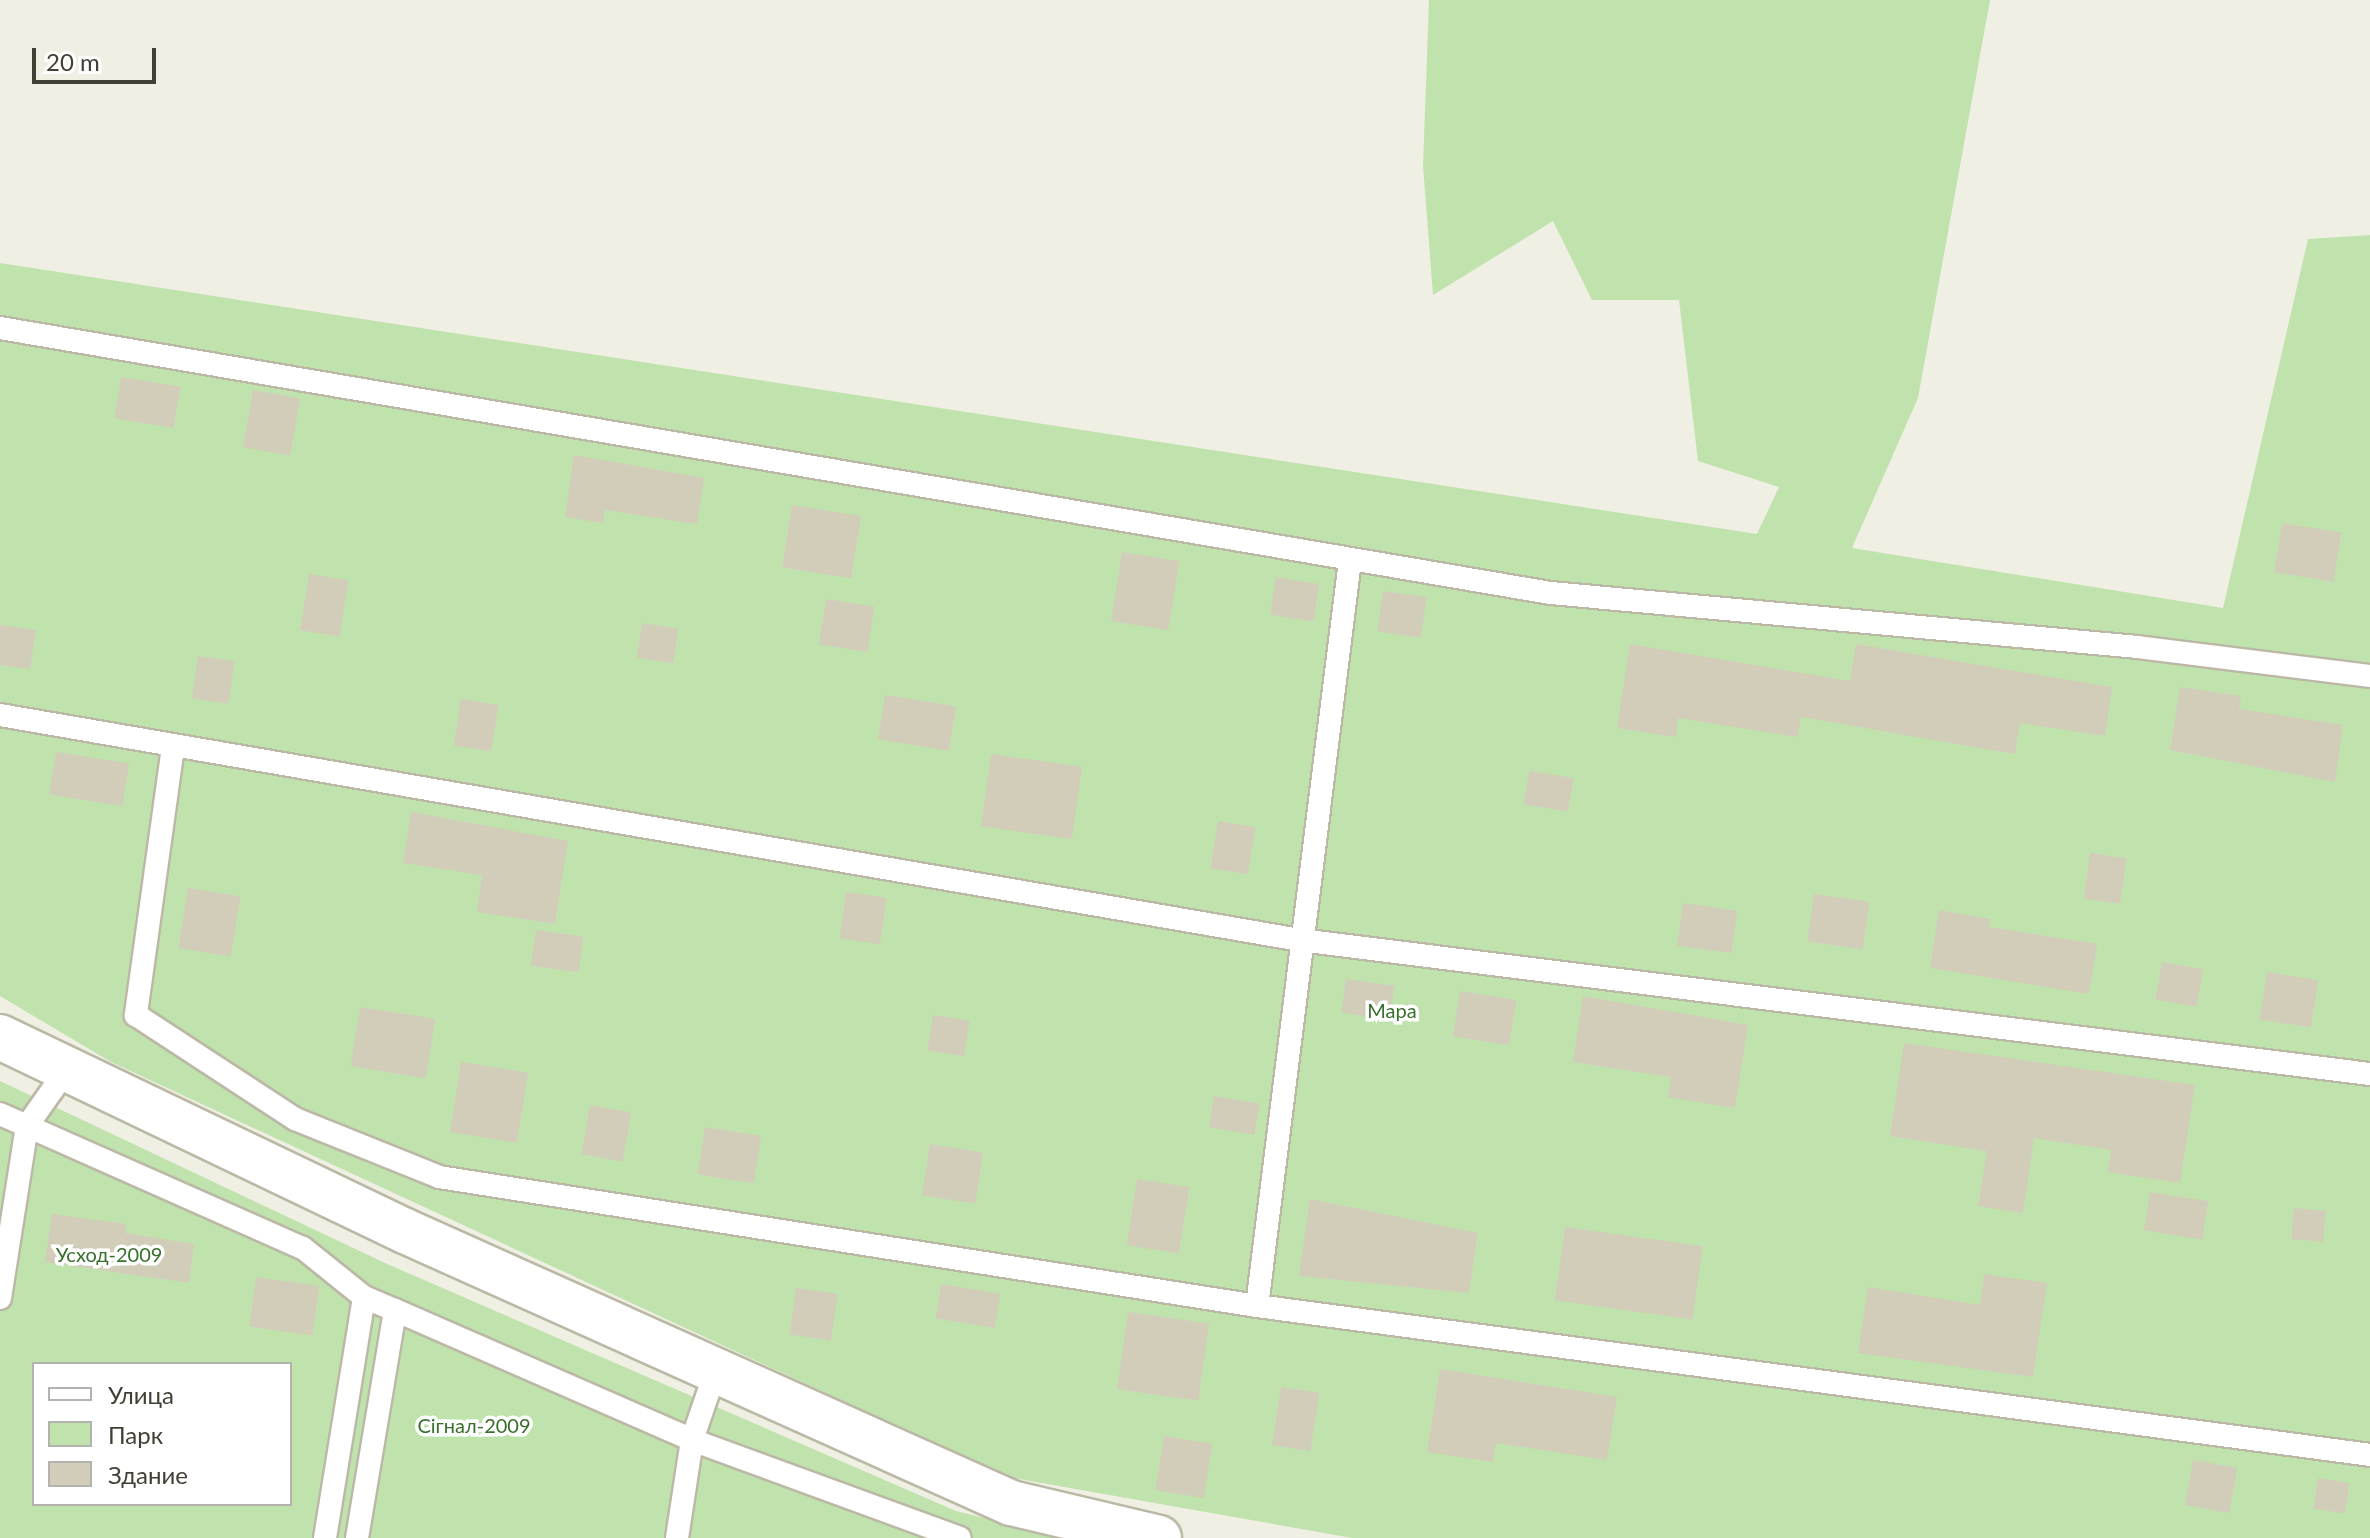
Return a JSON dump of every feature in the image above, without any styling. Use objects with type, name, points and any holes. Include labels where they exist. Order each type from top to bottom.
[{"type":"street","points":[[0,1037],[716,1370],[1011,1503],[1159,1538]]},
{"type":"lane","points":[[0,328],[1551,593],[2137,647],[2370,676]]},
{"type":"lane","points":[[1257,1306],[1300,940],[1350,560]]},
{"type":"lane","points":[[0,715],[1300,940],[2370,1074]]},
{"type":"lane","points":[[173,747],[136,1015],[295,1119],[439,1177],[1257,1306],[2370,1455]]},
{"type":"lane","points":[[0,1298],[27,1126],[67,1069]]},
{"type":"lane","points":[[0,1114],[303,1248],[364,1297],[692,1440],[960,1538]]},
{"type":"lane","points":[[325,1538],[364,1297]]},
{"type":"lane","points":[[357,1538],[395,1310]]},
{"type":"lane","points":[[677,1538],[692,1440],[716,1370]]},
{"type":"green space","name":"Мара","points":[[1429,0],[1990,0],[1918,398],[1852,548],[2223,608],[2308,239],[2370,235],[2370,1538],[1352,1538],[1007,1477],[111,1062],[0,996],[0,263],[1757,534],[1779,487],[1698,461],[1679,300],[1592,300],[1553,221],[1433,295],[1423,166]]},
{"type":"green space","points":[[0,1081],[385,1263],[956,1511],[1066,1538],[0,1538]]},
{"type":"building","points":[[121,377],[180,386],[174,428],[114,418]]},
{"type":"building","points":[[253,390],[300,398],[290,455],[243,447]]},
{"type":"building","points":[[574,455],[704,478],[697,524],[605,510],[603,523],[565,517]]},
{"type":"building","points":[[792,505],[861,516],[851,578],[782,567]]},
{"type":"building","points":[[2282,523],[2341,532],[2333,582],[2274,572]]},
{"type":"building","points":[[1122,552],[1179,561],[1168,630],[1111,621]]},
{"type":"building","points":[[309,574],[349,580],[340,637],[300,630]]},
{"type":"building","points":[[1276,577],[1319,584],[1314,621],[1270,615]]},
{"type":"building","points":[[1383,591],[1427,597],[1421,638],[1377,632]]},
{"type":"building","points":[[826,599],[874,607],[867,652],[819,644]]},
{"type":"building","points":[[642,623],[679,629],[673,663],[637,658]]},
{"type":"building","points":[[0,625],[36,630],[30,669],[0,665]]},
{"type":"building","points":[[1630,644],[1850,681],[1856,644],[2112,687],[2105,736],[2020,723],[2015,754],[1801,717],[1798,737],[1678,718],[1676,737],[1617,728]]},
{"type":"building","points":[[198,656],[235,661],[229,704],[192,699]]},
{"type":"building","points":[[2180,687],[2241,696],[2239,709],[2343,725],[2335,782],[2170,750]]},
{"type":"building","points":[[885,695],[956,706],[949,751],[878,739]]},
{"type":"building","points":[[461,699],[499,705],[491,751],[454,745]]},
{"type":"building","points":[[56,752],[129,764],[122,806],[49,794]]},
{"type":"building","points":[[991,754],[1082,767],[1072,839],[981,826]]},
{"type":"building","points":[[1529,771],[1573,778],[1568,812],[1524,805]]},
{"type":"building","points":[[411,812],[568,841],[555,924],[477,912],[482,875],[403,863]]},
{"type":"building","points":[[1218,821],[1256,827],[1248,874],[1210,868]]},
{"type":"building","points":[[2090,853],[2127,858],[2120,904],[2084,899]]},
{"type":"building","points":[[188,888],[240,896],[231,957],[178,948]]},
{"type":"building","points":[[846,892],[887,898],[880,944],[839,939]]},
{"type":"building","points":[[1814,894],[1869,902],[1863,949],[1807,942]]},
{"type":"building","points":[[1683,903],[1737,911],[1731,953],[1677,946]]},
{"type":"building","points":[[1939,910],[1990,919],[1989,927],[2097,944],[2089,994],[1930,968]]},
{"type":"building","points":[[536,930],[584,937],[579,972],[531,966]]},
{"type":"building","points":[[2162,962],[2203,969],[2197,1007],[2155,999]]},
{"type":"building","points":[[2267,972],[2318,980],[2311,1028],[2259,1019]]},
{"type":"building","points":[[1346,979],[1395,986],[1390,1019],[1341,1013]]},
{"type":"building","points":[[1460,991],[1516,1000],[1509,1045],[1453,1036]]},
{"type":"building","points":[[1583,996],[1748,1025],[1735,1108],[1668,1097],[1671,1077],[1573,1062]]},
{"type":"building","points":[[360,1007],[435,1019],[426,1078],[351,1066]]},
{"type":"building","points":[[933,1015],[970,1021],[964,1056],[927,1051]]},
{"type":"building","points":[[1904,1043],[2195,1085],[2180,1183],[2108,1172],[2111,1150],[2034,1138],[2023,1213],[1978,1206],[1987,1151],[1890,1136]]},
{"type":"building","points":[[461,1062],[528,1073],[517,1143],[450,1132]]},
{"type":"building","points":[[1214,1096],[1259,1103],[1254,1135],[1209,1128]]},
{"type":"building","points":[[590,1105],[631,1112],[623,1162],[581,1154]]},
{"type":"building","points":[[705,1127],[761,1136],[754,1183],[697,1174]]},
{"type":"building","points":[[930,1144],[983,1152],[975,1204],[922,1195]]},
{"type":"building","points":[[1137,1179],[1189,1187],[1179,1253],[1127,1245]]},
{"type":"building","points":[[2150,1192],[2208,1201],[2202,1240],[2144,1231]]},
{"type":"building","points":[[1310,1199],[1478,1233],[1469,1293],[1299,1276]]},
{"type":"building","points":[[2294,1208],[2326,1211],[2323,1242],[2291,1239]]},
{"type":"building","points":[[52,1214],[126,1224],[125,1233],[194,1244],[189,1283],[45,1262]]},
{"type":"building","points":[[1565,1227],[1703,1246],[1692,1320],[1555,1300]]},
{"type":"building","points":[[1984,1274],[2047,1283],[2033,1377],[1858,1353],[1868,1287],[1980,1305]]},
{"type":"building","points":[[256,1277],[319,1286],[312,1335],[249,1327]]},
{"type":"building","points":[[941,1284],[1000,1293],[995,1328],[936,1319]]},
{"type":"building","points":[[796,1288],[838,1294],[831,1340],[789,1335]]},
{"type":"building","points":[[1128,1312],[1209,1323],[1198,1401],[1117,1389]]},
{"type":"building","points":[[1440,1369],[1617,1397],[1607,1460],[1496,1443],[1493,1462],[1427,1452]]},
{"type":"building","points":[[1281,1387],[1320,1393],[1310,1451],[1272,1445]]},
{"type":"building","points":[[1164,1436],[1212,1444],[1204,1498],[1155,1490]]},
{"type":"building","points":[[2193,1460],[2237,1468],[2229,1513],[2185,1505]]},
{"type":"building","points":[[2318,1478],[2350,1483],[2345,1514],[2313,1509]]},
{"type":"park label","name":"Усход-2009","points":[[109,1254]]},
{"type":"park label","name":"Сігнал-2009","points":[[474,1425]]}]
